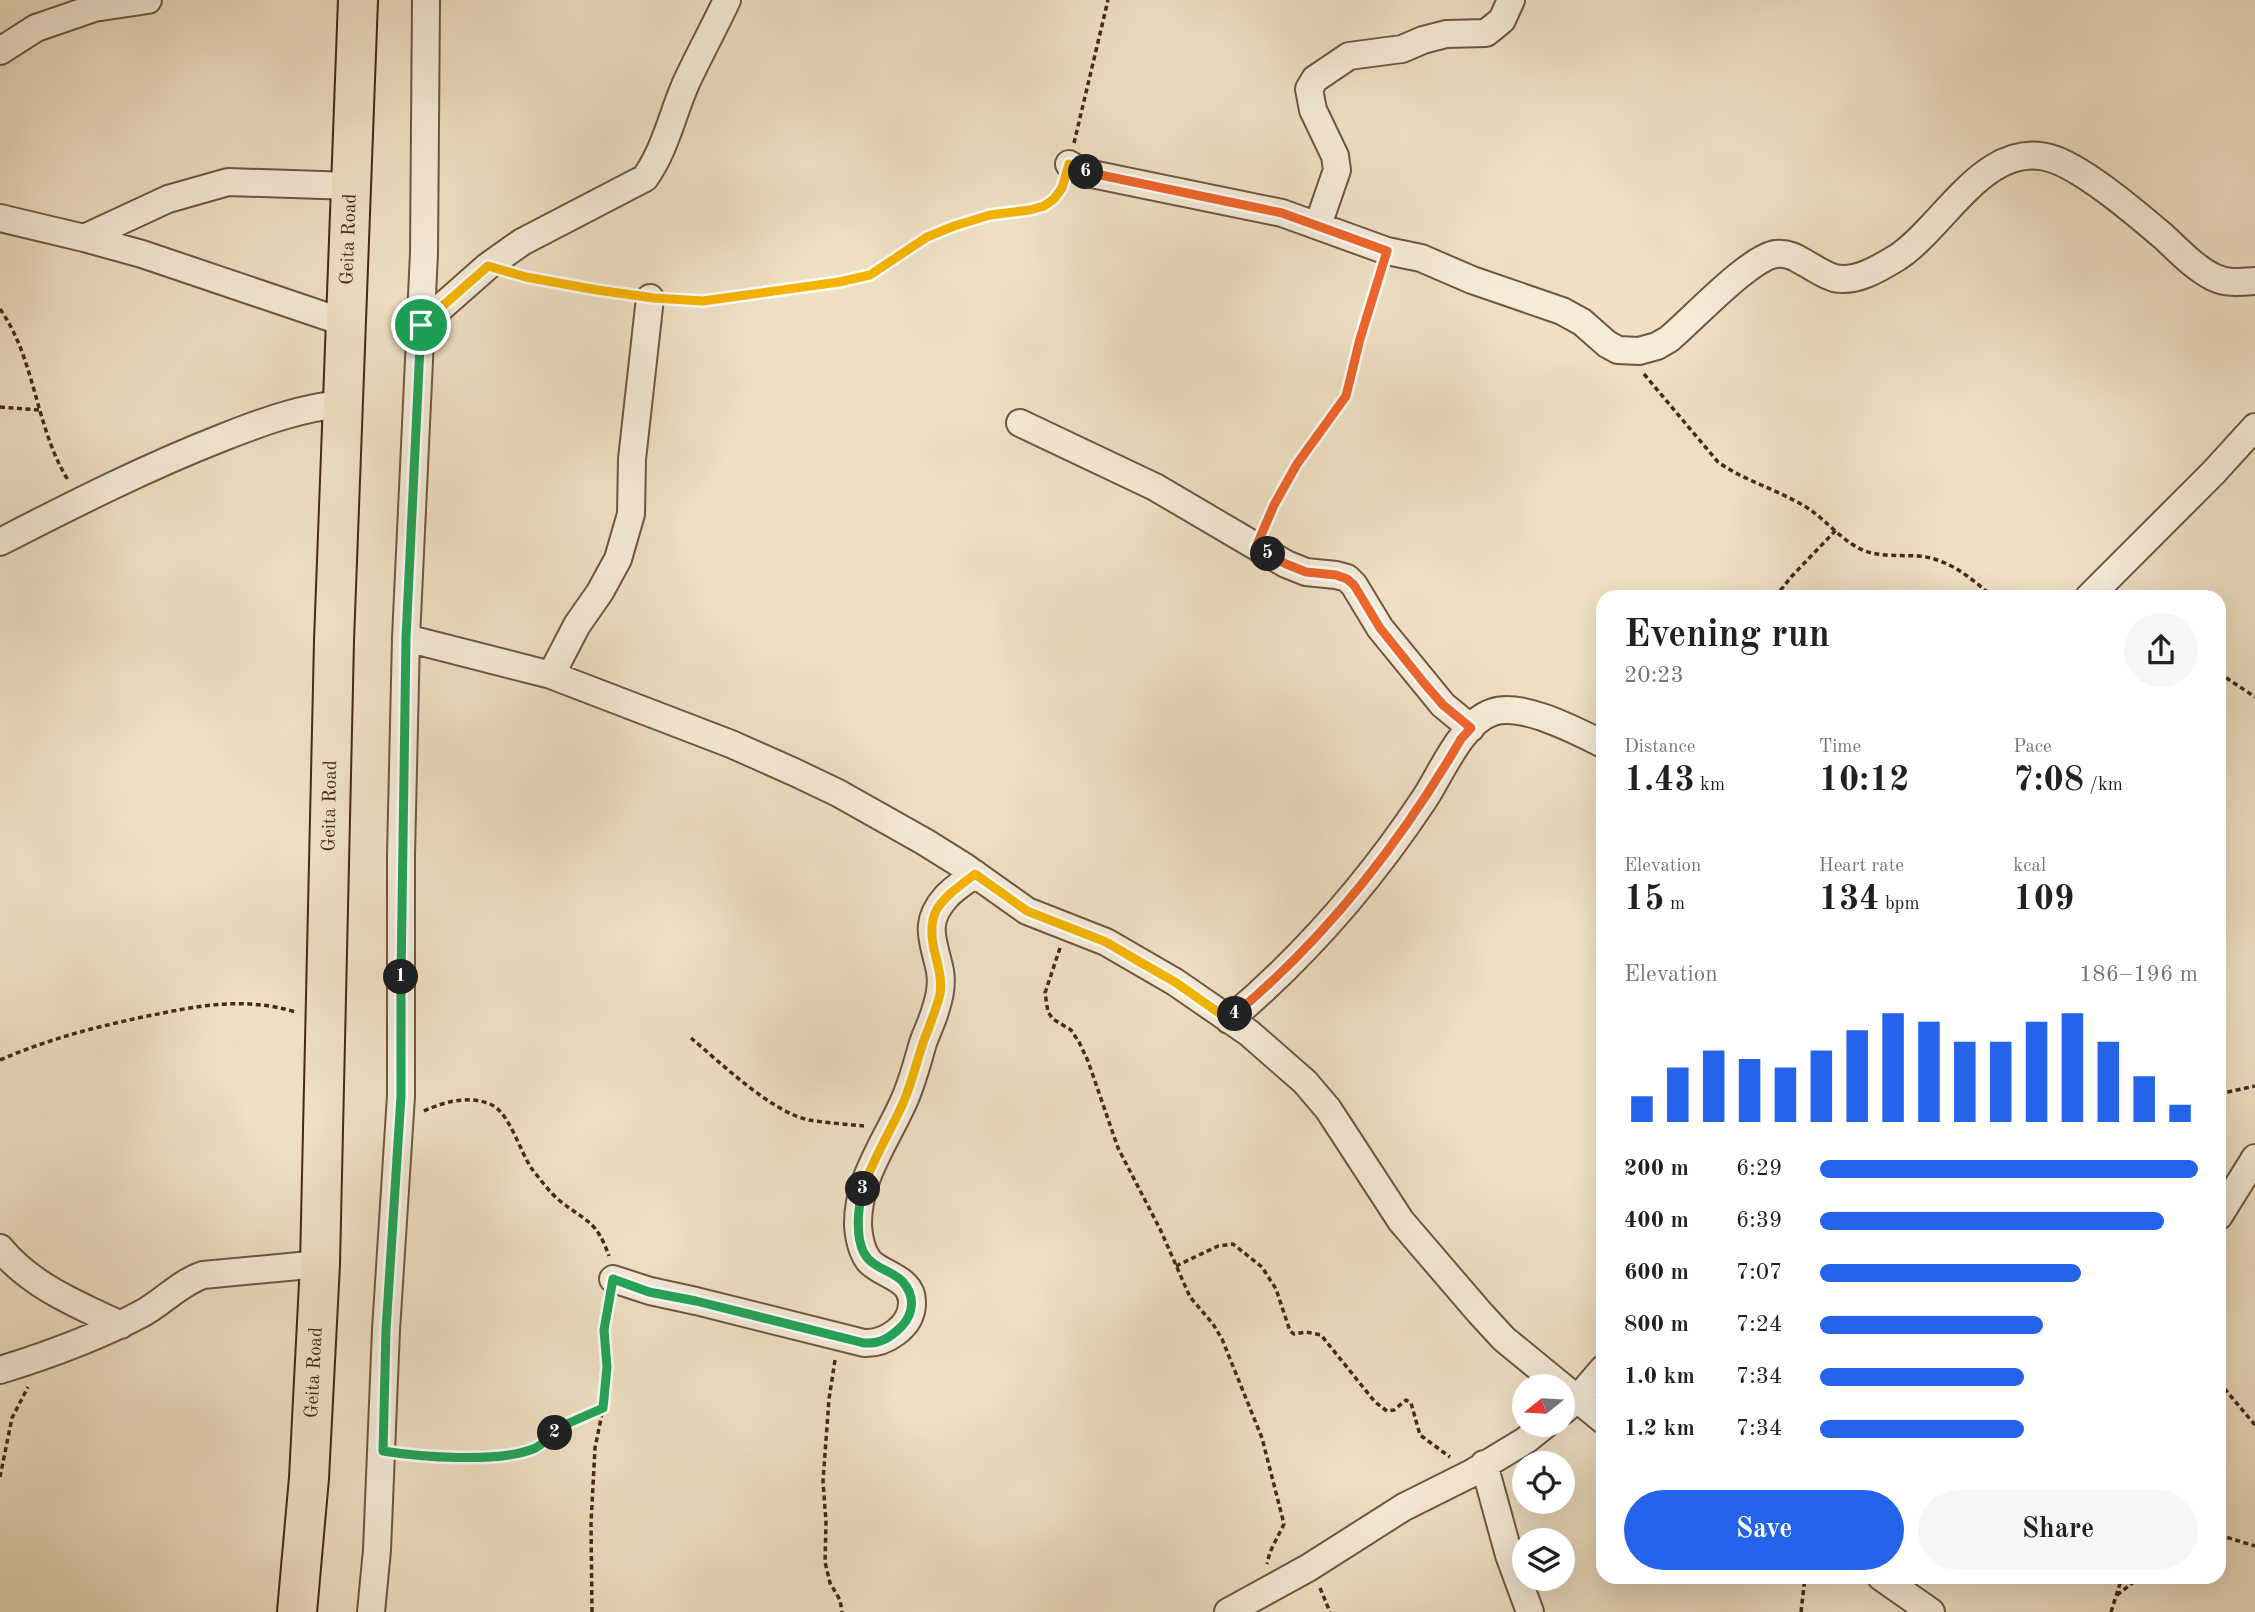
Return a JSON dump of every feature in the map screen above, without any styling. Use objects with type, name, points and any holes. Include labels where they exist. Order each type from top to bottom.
[{"type":"highway","name":"Geita Road","points":[[297,1612],[309,1478],[320,1264],[334,641],[358,0]]},
{"type":"street","points":[[0,51],[36,28],[59,20],[94,8],[148,0]]},
{"type":"street","points":[[371,1612],[383,1451],[386,1330],[400,1124],[401,855],[406,638],[424,253],[426,0]]},
{"type":"street","points":[[421,325],[488,266],[522,242],[645,178],[665,142],[686,84],[727,0]]},
{"type":"street","points":[[1318,225],[1337,170],[1335,156],[1313,110],[1309,89],[1315,79],[1349,56],[1402,49],[1446,34],[1486,33],[1502,20],[1511,0]]},
{"type":"street","points":[[1069,164],[1082,172],[1282,213],[1387,251],[1420,258],[1472,280],[1531,298],[1562,311],[1582,322],[1618,350],[1639,351],[1669,339],[1763,257],[1790,254],[1832,277],[1846,279],[1869,273],[1899,256],[1915,243],[1993,167],[2031,155],[2056,160],[2085,176],[2214,278],[2230,282],[2255,281]]},
{"type":"street","points":[[84,237],[168,199],[228,182],[352,186]]},
{"type":"street","points":[[0,218],[84,237],[180,266],[346,323]]},
{"type":"street","points":[[551,675],[618,559],[631,514],[633,447],[650,298]]},
{"type":"street","points":[[0,542],[80,500],[188,450],[259,423],[343,404]]},
{"type":"street","points":[[1020,423],[1155,487],[1286,564],[1306,572],[1347,579],[1354,585],[1380,628],[1437,698],[1471,728]]},
{"type":"street","points":[[2096,590],[2255,427]]},
{"type":"street","points":[[406,638],[551,675],[731,744],[794,772],[914,836],[1027,911],[1106,942],[1175,982],[1248,1033],[1305,1082],[1328,1109],[1401,1221],[1480,1313],[1540,1374]]},
{"type":"street","points":[[1229,1020],[1273,982],[1345,905],[1403,830],[1461,739],[1492,712],[1520,712],[1559,724],[1596,741]]},
{"type":"street","points":[[613,1279],[649,1292],[864,1343],[877,1344],[889,1338],[904,1324],[911,1312],[912,1300],[902,1281],[871,1263],[862,1251],[858,1226],[862,1194],[870,1166],[904,1100],[940,990],[940,973],[931,937],[931,923],[947,895],[975,874]]},
{"type":"street","points":[[2226,1205],[2255,1158]]},
{"type":"street","points":[[0,1248],[9,1259],[55,1294],[121,1325]]},
{"type":"street","points":[[0,1370],[43,1357],[121,1325],[153,1308],[189,1280],[202,1275],[320,1264]]},
{"type":"street","points":[[1575,1400],[1596,1376]]},
{"type":"street","points":[[1575,1406],[1596,1416]]},
{"type":"street","points":[[1228,1612],[1404,1507],[1477,1469],[1530,1437]]},
{"type":"street","points":[[1477,1469],[1530,1612]]},
{"type":"street","points":[[1891,1584],[1931,1612]]},
{"type":"path","points":[[488,266],[550,282],[650,298],[713,301],[870,275],[927,237],[954,226],[990,215],[1044,206],[1054,199],[1062,188],[1108,0]]},
{"type":"path","points":[[1256,547],[1274,505],[1297,464],[1346,396],[1387,251]]},
{"type":"path","points":[[0,309],[11,325],[23,353],[56,458],[80,500]]},
{"type":"path","points":[[1618,350],[1647,377],[1717,461],[1745,479],[1787,496],[1867,551],[1940,560],[1959,570],[1984,590]]},
{"type":"path","points":[[0,407],[39,410]]},
{"type":"path","points":[[1781,590],[1836,530]]},
{"type":"path","points":[[2226,678],[2255,697]]},
{"type":"path","points":[[1065,927],[1045,993],[1048,1012],[1053,1019],[1071,1030],[1079,1042],[1088,1060],[1118,1148],[1160,1229],[1190,1297],[1222,1339],[1262,1438],[1284,1524],[1270,1552],[1258,1596]]},
{"type":"path","points":[[0,1060],[50,1039],[82,1030],[218,1003],[277,1006],[325,1018]]},
{"type":"path","points":[[691,1038],[771,1102],[793,1114],[807,1120],[890,1129]]},
{"type":"path","points":[[2226,1091],[2255,1086]]},
{"type":"path","points":[[400,1124],[446,1102],[484,1102],[495,1107],[503,1115],[531,1168],[553,1194],[601,1233],[611,1259],[613,1279],[604,1330],[607,1367],[603,1408],[595,1448],[591,1523],[592,1612]]},
{"type":"path","points":[[1176,1266],[1218,1246],[1233,1244],[1262,1267],[1276,1289],[1290,1331],[1294,1334],[1306,1332],[1321,1335],[1375,1402],[1387,1411],[1394,1410],[1406,1400],[1411,1403],[1420,1435],[1477,1469]]},
{"type":"path","points":[[837,1337],[823,1481],[827,1574],[833,1591],[840,1600],[842,1612]]},
{"type":"path","points":[[0,1477],[12,1418],[43,1357]]},
{"type":"path","points":[[2226,1389],[2255,1424]]},
{"type":"path","points":[[383,1451],[421,1457],[512,1453],[534,1449],[569,1423],[603,1408]]},
{"type":"path","points":[[2226,1537],[2255,1546]]},
{"type":"path","points":[[1801,1612],[1804,1584]]},
{"type":"path","points":[[2111,1612],[2120,1584]]},
{"type":"path","points":[[2116,1596],[2131,1584]]},
{"type":"route","points":[[1069,164],[1082,172],[1282,213],[1333,230],[1387,251],[1346,396],[1297,464],[1274,505],[1256,547],[1306,572],[1347,579],[1354,585],[1371,616],[1424,683],[1443,705],[1471,728],[1461,739],[1384,857],[1345,905],[1273,982],[1229,1020],[1175,982],[1106,942],[1027,911],[975,874],[947,895],[931,923],[931,937],[940,973],[936,1009],[904,1100],[870,1166],[862,1194],[858,1226],[862,1251],[871,1263],[902,1281],[912,1300],[911,1312],[904,1324],[889,1338],[877,1344],[864,1343],[649,1292],[613,1279],[604,1330],[607,1367],[603,1408],[569,1423],[534,1449],[501,1455],[421,1457],[383,1451],[386,1330],[401,1096],[401,855],[406,638],[421,325],[488,266],[526,277],[597,290],[703,301],[839,282],[870,275],[927,237],[954,226],[990,215],[1044,206],[1054,199],[1062,188],[1069,164]]}]
